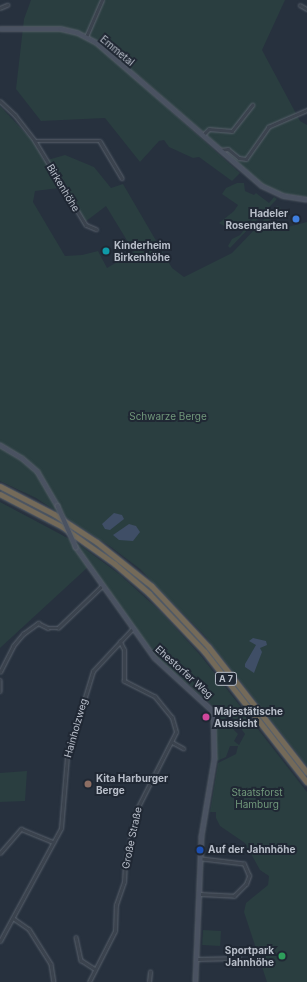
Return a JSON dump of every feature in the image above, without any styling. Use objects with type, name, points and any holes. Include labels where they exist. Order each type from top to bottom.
[{"type":"highway","name":"A 7","points":[[0,486],[50,512],[92,538],[152,586],[209,648],[307,772]]},
{"type":"highway","name":"A 7","points":[[0,494],[63,527],[110,560],[149,593],[205,652],[307,782]]},
{"type":"main road","name":"Emmetal","points":[[0,29],[56,29],[86,37],[105,49],[262,186],[283,196],[307,200]]},
{"type":"main road","name":"Ehestorfer Weg","points":[[0,445],[33,467],[50,488],[76,548],[132,629],[155,658],[214,712],[215,759],[204,824],[196,982]]},
{"type":"street","points":[[86,37],[102,0]]},
{"type":"street","points":[[0,8],[7,5]]},
{"type":"street","points":[[300,5],[307,9]]},
{"type":"street","name":"Birkenhöhe","points":[[0,101],[15,115],[35,141],[86,225],[96,229]]},
{"type":"street","points":[[203,136],[209,130],[232,131],[252,105]]},
{"type":"street","points":[[220,150],[228,149],[239,158],[246,158],[268,127],[307,110]]},
{"type":"street","points":[[35,141],[100,141],[122,178]]},
{"type":"street","points":[[0,672],[13,646],[23,634],[38,623],[48,628],[58,628],[102,586]]},
{"type":"street","name":"Hainholzweg","points":[[0,941],[54,842],[63,821],[67,756],[90,679],[96,667],[132,629]]},
{"type":"street","name":"Große Straße","points":[[89,982],[115,931],[116,905],[124,884],[125,864],[137,809],[172,742],[176,730],[169,714],[152,694],[124,681],[124,650],[120,642]]},
{"type":"street","points":[[0,680],[0,690]]},
{"type":"street","points":[[172,742],[183,748]]},
{"type":"street","points":[[0,853],[20,829],[54,842]]},
{"type":"street","points":[[200,894],[236,895],[246,884],[249,876],[244,864],[202,859]]},
{"type":"street","points":[[12,918],[30,929],[51,964],[54,982]]},
{"type":"street","points":[[76,936],[82,960],[95,969]]},
{"type":"street","points":[[197,959],[239,958]]},
{"type":"street","points":[[149,982],[150,972]]},
{"type":"green space","points":[[31,0],[285,0],[262,50],[300,121],[307,125],[307,197],[281,193],[264,185],[139,76],[136,80],[240,173],[232,181],[199,157],[193,158],[169,147],[164,140],[159,141],[140,162],[105,118],[41,121],[16,89],[24,19]]},
{"type":"green space","name":"Schwarze Berge","points":[[0,106],[33,141],[44,161],[65,155],[94,167],[111,188],[123,184],[172,268],[184,277],[232,253],[277,206],[281,208],[263,227],[280,229],[307,222],[307,766],[205,636],[140,569],[111,547],[36,498],[0,481]],"holes":[[[59,188],[66,191],[85,222],[106,206],[134,252],[107,268],[98,251],[82,255],[65,256],[33,202],[35,191]]]},
{"type":"green space","points":[[237,183],[244,183],[245,191],[254,195],[256,193],[269,203],[274,197],[277,199],[230,248],[228,246],[232,239],[240,235],[255,216],[251,215],[249,223],[237,226],[226,227],[219,223],[234,211],[238,205],[222,194],[226,188]]},
{"type":"green space","name":"Staatsforst Hamburg","points":[[0,502],[77,543],[119,574],[161,612],[201,656],[307,792],[307,982],[267,982],[244,912],[246,903],[268,885],[269,876],[260,870],[245,843],[220,826],[216,818],[216,812],[210,812],[218,763],[236,754],[238,746],[230,746],[226,757],[217,761],[214,707],[154,655],[88,567],[0,648]],"holes":[[[228,711],[245,734],[239,745],[234,741],[238,734],[224,720]]]},
{"type":"green space","points":[[27,771],[25,801],[0,802],[0,773]]},
{"type":"green space","points":[[203,930],[221,931],[220,946],[202,945]]},
{"type":"water","points":[[114,513],[122,515],[124,519],[110,530],[105,529],[102,524]]},
{"type":"water","points":[[129,524],[136,526],[140,532],[133,541],[119,540],[113,535]]},
{"type":"water","points":[[253,638],[266,641],[267,645],[260,648],[262,652],[254,673],[245,667],[245,664],[256,645],[249,641]]},
{"type":"place","name":"Hadeler Rosengarten","points":[[296,219]]},
{"type":"place","name":"Kinderheim Birkenhöhe","points":[[106,251]]},
{"type":"place","name":"Majestätische Aussicht","points":[[206,717]]},
{"type":"place","name":"Kita Harburger Berge","points":[[88,784]]},
{"type":"place","name":"Auf der Jahnhöhe","points":[[200,850]]},
{"type":"place","name":"Sportpark Jahnhöhe","points":[[282,956]]}]
